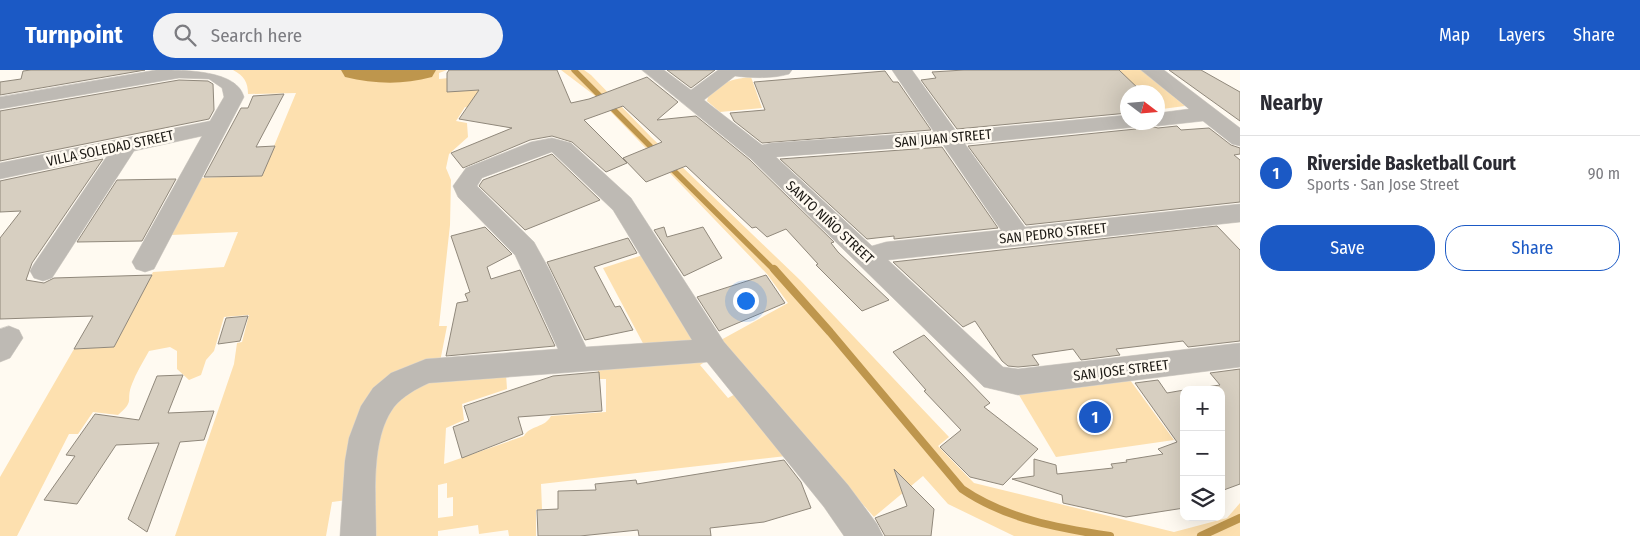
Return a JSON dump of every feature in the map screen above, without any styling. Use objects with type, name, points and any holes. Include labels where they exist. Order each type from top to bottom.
[{"type":"street","name":"SANTO NIÑO STREET","points":[[652,70],[759,154],[985,370],[1002,381]]},
{"type":"street","points":[[689,100],[730,70]]},
{"type":"street","points":[[734,70],[746,72],[782,70]]},
{"type":"street","points":[[902,70],[1019,237]]},
{"type":"street","points":[[1151,70],[1240,139]]},
{"type":"street","points":[[0,103],[179,72],[203,71],[224,79],[234,90],[234,97],[145,262]]},
{"type":"street","points":[[1165,118],[1208,114]]},
{"type":"street","name":"SAN JUAN STREET","points":[[759,154],[772,150],[951,138],[1120,123]]},
{"type":"street","name":"VILLA SOLEDAD STREET","points":[[0,171],[220,126]]},
{"type":"street","points":[[43,271],[126,145]]},
{"type":"street","points":[[574,361],[572,349],[530,257],[519,242],[466,190],[465,186],[474,174],[544,145],[563,148],[622,204],[714,350],[836,496],[866,536]]},
{"type":"street","name":"SAN PEDRO STREET","points":[[868,258],[886,251],[1240,213]]},
{"type":"street","points":[[358,536],[365,434],[372,412],[388,391],[407,376],[426,371],[714,350]]},
{"type":"street","name":"SAN JOSE STREET","points":[[1002,381],[1018,382],[1240,355]]},
{"type":"shaded area","points":[[233,70],[447,70],[439,73],[439,79],[480,75],[495,70],[474,109],[465,107],[456,121],[467,123],[468,137],[449,154],[446,168],[451,180],[450,225],[439,326],[447,326],[439,367],[406,371],[347,500],[332,502],[326,536],[175,536],[234,364],[237,343],[242,342],[249,315],[224,317],[214,351],[206,360],[201,375],[189,380],[177,369],[177,351],[170,347],[149,351],[130,390],[127,406],[118,415],[93,412],[78,434],[69,434],[17,536],[0,536],[0,477],[74,349],[114,347],[153,272],[224,267],[238,232],[171,235],[201,178],[262,175],[296,93],[248,94],[245,80]]},
{"type":"shaded area","points":[[561,70],[584,70],[591,75],[651,137],[800,280],[949,437],[938,446],[974,483],[1174,532],[1216,521],[1225,521],[1225,519],[1240,503],[1240,536],[1014,536],[948,504],[923,476],[874,517],[719,341],[788,303],[767,274],[594,95]]},
{"type":"shaded area","points":[[1119,70],[1142,70],[1160,85],[1138,85],[1125,85]]},
{"type":"shaded area","points":[[751,77],[762,108],[720,112],[707,101],[709,95],[718,86]]},
{"type":"shaded area","points":[[1165,89],[1185,106],[1165,109]]},
{"type":"shaded area","points":[[646,254],[700,340],[645,347],[603,268]]},
{"type":"shaded area","points":[[711,358],[700,365],[728,398],[741,391],[795,455],[541,484],[542,509],[536,510],[536,536],[509,536],[508,530],[479,534],[478,525],[438,531],[438,536],[365,536],[371,436],[411,384],[506,374],[507,389],[462,404],[464,420],[446,428],[444,464],[524,436],[530,430],[545,423],[551,416],[606,412],[606,379],[598,379],[598,368]],"holes":[[[447,483],[447,498],[453,497],[453,516],[438,518],[438,485]]]},
{"type":"shaded area","points":[[1130,380],[1174,440],[1056,457],[1019,395]]},
{"type":"building","points":[[145,70],[0,95],[0,82],[21,79],[23,71]]},
{"type":"building","points":[[449,70],[557,70],[571,103],[589,99],[647,77],[678,102],[657,120],[696,116],[750,160],[834,242],[831,243],[838,252],[889,300],[862,311],[816,265],[818,264],[786,229],[767,237],[756,227],[752,228],[686,166],[646,182],[623,158],[662,142],[623,106],[584,120],[627,163],[606,172],[572,142],[552,136],[530,140],[463,168],[451,153],[512,128],[459,119],[479,90],[447,92],[447,73]]},
{"type":"building","points":[[667,70],[715,70],[691,88]]},
{"type":"building","points":[[964,70],[1119,70],[1135,85],[1120,85],[1120,114],[957,129],[921,80],[936,78],[932,72]]},
{"type":"building","points":[[1169,70],[1201,70],[1240,92],[1240,121]]},
{"type":"building","points":[[885,71],[893,82],[898,82],[931,130],[762,143],[734,121],[730,113],[765,110],[754,82]]},
{"type":"building","points":[[179,80],[208,81],[213,84],[214,110],[209,119],[0,161],[0,111]]},
{"type":"building","points":[[284,94],[256,147],[275,146],[262,176],[204,177],[241,108],[248,108],[253,96]]},
{"type":"building","points":[[1177,126],[1181,130],[1209,128],[1231,145],[1240,148],[1240,154],[1234,155],[1240,160],[1240,202],[1026,225],[968,146],[1126,130],[1165,130],[1165,127]]},
{"type":"building","points":[[942,147],[998,228],[894,239],[894,236],[867,239],[780,159]]},
{"type":"building","points":[[552,154],[600,200],[525,230],[479,186],[483,180]]},
{"type":"building","points":[[103,159],[32,263],[26,280],[44,283],[54,278],[152,275],[114,347],[74,349],[93,316],[0,319],[0,238],[21,211],[0,212],[0,181]]},
{"type":"building","points":[[176,179],[142,241],[77,242],[117,180]]},
{"type":"building","points":[[1217,226],[1240,250],[1240,341],[1188,347],[1183,341],[1116,349],[1120,355],[1081,360],[1073,349],[1032,355],[1039,365],[1008,366],[1002,361],[975,321],[963,327],[893,262]]},
{"type":"building","points":[[485,227],[512,254],[487,267],[491,279],[520,270],[555,346],[446,356],[457,303],[468,301],[465,294],[470,292],[451,236]]},
{"type":"building","points":[[664,227],[667,237],[703,227],[722,258],[684,276],[654,230]]},
{"type":"building","points":[[628,238],[637,253],[594,267],[615,307],[620,306],[633,330],[585,340],[547,262]]},
{"type":"building","points":[[766,275],[785,303],[719,331],[697,297]]},
{"type":"building","points":[[248,316],[240,341],[218,344],[226,318]]},
{"type":"building","points":[[924,335],[990,403],[984,407],[1038,449],[1003,485],[970,477],[940,447],[961,430],[924,391],[926,390],[893,352]]},
{"type":"building","points":[[1240,369],[1240,484],[1225,490],[1225,386],[1213,386],[1220,385],[1210,373]]},
{"type":"building","points":[[599,372],[602,411],[518,417],[523,434],[462,458],[453,427],[469,421],[464,406],[553,376]]},
{"type":"building","points":[[183,375],[168,413],[214,411],[204,440],[180,442],[147,532],[128,519],[159,443],[116,445],[77,504],[44,500],[75,456],[66,455],[95,414],[139,420],[157,376]]},
{"type":"building","points":[[1158,380],[1167,393],[1180,391],[1180,509],[1126,517],[1063,503],[1062,495],[1012,479],[1034,476],[1034,459],[1056,465],[1057,474],[1113,468],[1111,464],[1163,454],[1158,449],[1177,442],[1135,383]]},
{"type":"building","points":[[784,460],[801,482],[811,508],[764,522],[710,528],[711,536],[639,536],[638,530],[580,536],[538,536],[537,510],[558,509],[558,491],[596,490],[595,484],[636,480],[637,484]]},
{"type":"building","points":[[894,469],[934,509],[931,536],[885,536],[875,518],[907,506]]},
{"type":"waterway","points":[[356,70],[397,74],[421,70]]},
{"type":"waterway","points":[[574,70],[657,153]]},
{"type":"waterway","points":[[668,165],[775,271]]},
{"type":"waterway","points":[[774,269],[830,332],[962,489],[996,508],[1014,515],[1052,526],[1110,536]]},
{"type":"waterway","points":[[1201,536],[1240,518]]},
{"type":"place","name":"Riverside Basketball Court","points":[[1095,417]]}]
